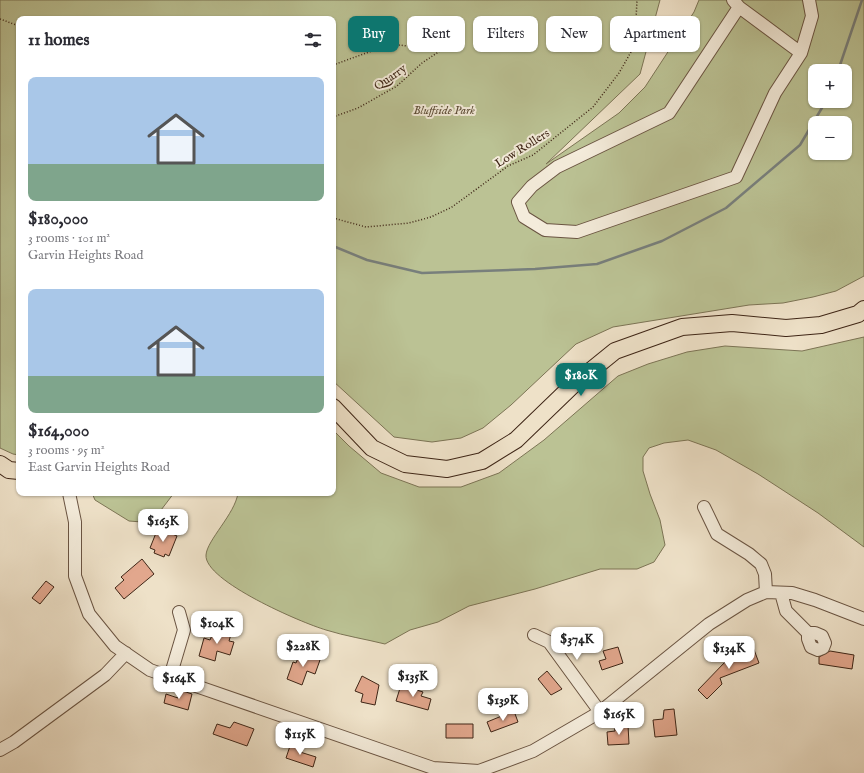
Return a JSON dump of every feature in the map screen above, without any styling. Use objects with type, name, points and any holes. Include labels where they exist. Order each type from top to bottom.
[{"type":"main road","points":[[336,410],[372,448],[405,464],[447,469],[482,461],[516,440],[573,385],[615,351],[682,327],[732,323],[786,328],[820,325],[858,314],[864,309]]},
{"type":"main road","points":[[0,464],[9,470],[16,471]]},
{"type":"street","points":[[800,53],[736,3],[669,113],[558,167],[532,186],[518,202],[524,217],[545,230],[577,232],[736,176],[774,93],[800,53],[812,16],[809,0]]},
{"type":"street","points":[[69,496],[75,522],[74,576],[89,614],[115,646],[150,670],[432,770],[479,771],[533,750],[600,712],[709,624],[747,600],[766,592],[792,593],[815,600],[864,619]]},
{"type":"street","points":[[704,507],[717,534],[749,554],[761,564],[765,574],[766,592]]},
{"type":"street","points":[[781,593],[786,611],[808,633]]},
{"type":"street","points":[[170,677],[184,630],[180,612]]},
{"type":"street","points":[[534,635],[549,642],[600,712]]},
{"type":"street","points":[[0,750],[14,742],[105,676],[126,653]]},
{"type":"path","name":"Low Rollers","points":[[336,219],[366,227],[409,223],[431,217],[452,207],[508,166],[533,155],[593,107],[603,95],[631,52],[635,39],[637,0]]},
{"type":"path","points":[[0,19],[16,25]]},
{"type":"path","name":"Quarry","points":[[336,64],[383,47],[400,46],[440,52],[422,63],[397,86],[358,108],[336,116]]},
{"type":"green space","name":"Bluffside Park","points":[[0,0],[660,0],[656,16],[610,16],[610,52],[646,52],[640,74],[546,164],[619,113],[645,87],[668,52],[700,52],[700,16],[691,16],[699,0],[864,0],[864,276],[836,291],[813,297],[783,303],[749,305],[613,327],[576,344],[511,405],[483,428],[461,438],[432,442],[394,437],[336,384],[336,16],[16,16],[16,454],[0,448]]},
{"type":"green space","points":[[864,337],[864,547],[818,513],[758,474],[716,450],[688,440],[664,443],[649,448],[643,457],[643,471],[660,520],[665,545],[654,562],[637,569],[600,569],[535,589],[469,606],[438,622],[410,630],[385,644],[340,634],[314,626],[256,600],[221,577],[210,565],[206,555],[211,542],[227,518],[237,496],[336,496],[336,433],[381,473],[419,487],[461,487],[499,473],[544,440],[618,376],[648,364],[687,352],[725,346],[802,351]]},
{"type":"green space","points":[[93,496],[172,496],[158,514],[142,522],[129,521],[95,500]]},
{"type":"building","points":[[158,528],[177,536],[169,556],[165,554],[164,557],[154,553],[155,550],[150,548]]},
{"type":"building","points":[[142,559],[154,574],[124,599],[115,588],[124,580],[121,577]]},
{"type":"building","points":[[46,581],[54,587],[40,604],[32,598]]},
{"type":"building","points":[[220,627],[232,631],[229,641],[234,642],[230,655],[217,651],[215,661],[199,656],[204,638],[210,640],[213,633],[218,634]]},
{"type":"building","points":[[618,647],[623,663],[602,670],[599,661],[606,659],[603,651]]},
{"type":"building","points":[[753,647],[759,663],[720,678],[722,684],[707,699],[698,690],[726,661],[725,657]]},
{"type":"building","points":[[830,651],[854,655],[852,669],[819,664],[819,657]]},
{"type":"building","points":[[300,653],[320,660],[315,674],[307,671],[302,685],[287,679],[293,662],[296,663]]},
{"type":"building","points":[[547,671],[562,689],[551,695],[538,679]]},
{"type":"building","points":[[362,676],[379,685],[375,705],[361,702],[363,694],[355,691]]},
{"type":"building","points":[[401,685],[423,692],[421,696],[431,699],[428,710],[396,701]]},
{"type":"building","points":[[180,690],[192,694],[188,710],[164,703],[166,694],[178,698]]},
{"type":"building","points":[[674,709],[677,735],[655,737],[653,720],[663,719],[664,710]]},
{"type":"building","points":[[514,711],[518,722],[491,732],[487,722]]},
{"type":"building","points":[[234,722],[254,729],[247,746],[213,734],[217,724],[230,728]]},
{"type":"building","points":[[446,724],[473,724],[473,738],[446,738]]},
{"type":"building","points":[[628,725],[629,744],[608,745],[607,732],[615,731],[614,726]]},
{"type":"building","points":[[291,743],[302,747],[300,752],[316,757],[313,767],[286,758]]},
{"type":"waterway","points":[[840,64],[862,0]]},
{"type":"waterway","points":[[336,247],[367,260],[422,273],[535,269],[597,264],[662,241],[726,208],[800,145],[822,108]]}]
